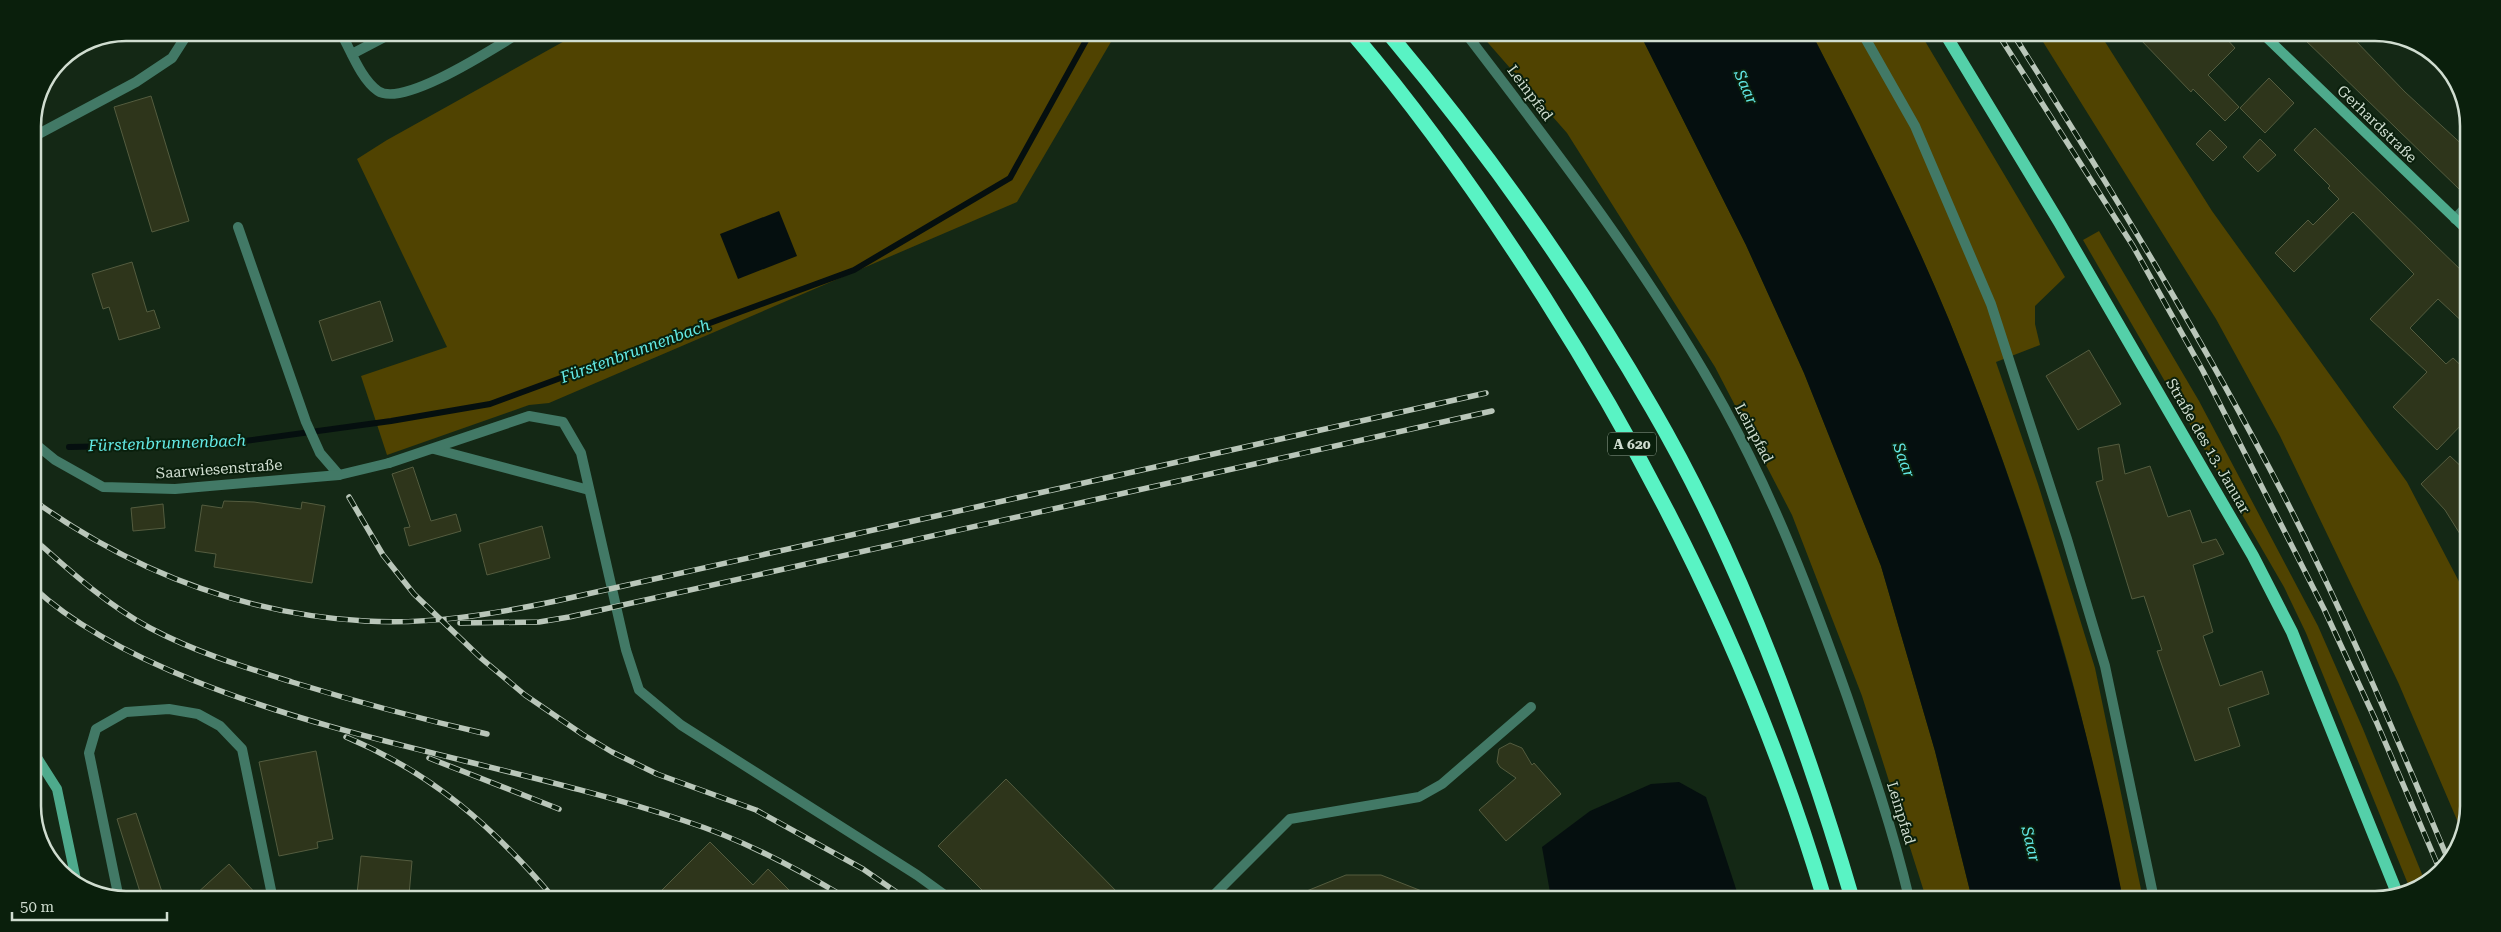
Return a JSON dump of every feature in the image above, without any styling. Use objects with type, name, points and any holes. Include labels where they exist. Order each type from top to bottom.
[{"type":"highway","name":"A 620","points":[[1359,41],[1444,150],[1504,234],[1625,431],[1702,579],[1746,681],[1784,775],[1822,891]]},
{"type":"highway","name":"A 620","points":[[1395,41],[1469,133],[1533,219],[1600,320],[1654,410],[1730,562],[1775,670],[1810,765],[1850,891]]},
{"type":"main road","name":"Straße des 13. Januar","points":[[1950,41],[2059,222],[2253,556],[2292,632],[2395,888]]},
{"type":"street","points":[[41,132],[136,82],[172,58],[183,41]]},
{"type":"street","points":[[345,41],[370,82],[379,92],[390,94],[403,93],[420,88],[505,41]]},
{"type":"street","points":[[352,54],[377,41]]},
{"type":"street","name":"Leinpfad","points":[[1471,41],[1577,179],[1631,256],[1723,406],[1756,468],[1788,537],[1832,654],[1881,797],[1907,891]]},
{"type":"street","points":[[1867,41],[1915,126],[1991,304],[2067,538],[2104,666],[2152,891]]},
{"type":"street","name":"Gerhardstraße","points":[[2270,41],[2460,224]]},
{"type":"street","points":[[2455,219],[2460,214]]},
{"type":"street","points":[[238,227],[306,422],[320,453],[340,475]]},
{"type":"street","name":"Saarwiesenstraße","points":[[41,449],[54,460],[102,487],[175,489],[340,475],[389,463],[529,416],[563,422],[581,453],[626,650],[639,690],[681,725],[917,875],[939,891]]},
{"type":"street","points":[[433,449],[589,490]]},
{"type":"street","points":[[1218,891],[1290,819],[1419,796],[1442,784],[1531,707]]},
{"type":"street","points":[[117,890],[89,753],[96,728],[126,712],[169,709],[198,714],[213,722],[220,726],[242,749],[271,891]]},
{"type":"street","points":[[41,764],[57,789],[75,873]]},
{"type":"shaded area","points":[[564,41],[1111,41],[1017,202],[549,403],[529,405],[387,455],[361,376],[447,347],[357,159],[387,140]]},
{"type":"shaded area","points":[[1486,41],[1644,41],[1746,245],[1804,373],[1881,566],[1935,751],[1970,891],[1924,891],[1862,696],[1792,515],[1715,367],[1567,133]]},
{"type":"shaded area","points":[[1816,41],[1925,41],[2065,277],[2035,306],[2035,324],[2040,345],[1996,362],[2038,484],[2095,668],[2141,891],[2121,891],[2076,694],[2056,622],[2028,534],[1982,404],[1949,320],[1918,248],[1867,141]]},
{"type":"shaded area","points":[[2042,41],[2105,41],[2212,211],[2407,482],[2460,583],[2460,806],[2458,822],[2398,682],[2280,436],[2216,319]]},
{"type":"shaded area","points":[[2099,231],[2199,401],[2318,626],[2363,729],[2423,876],[2412,882],[2408,884],[2306,633],[2284,587],[2083,240]]},
{"type":"water","name":"Saar","points":[[1644,41],[1816,41],[1867,141],[1918,248],[1977,390],[2003,461],[2050,605],[2071,678],[2090,751],[2121,891],[1970,891],[1935,751],[1881,566],[1804,373],[1746,245]]},
{"type":"water","points":[[779,211],[797,256],[738,279],[720,234]]},
{"type":"water","points":[[1679,782],[1706,797],[1737,891],[1550,891],[1542,847],[1590,811],[1651,784]]},
{"type":"building","points":[[2142,41],[2229,41],[2235,48],[2208,75],[2239,107],[2225,121],[2193,89],[2191,92]]},
{"type":"building","points":[[2306,41],[2356,41],[2405,92],[2460,143],[2459,189]]},
{"type":"building","points":[[2269,78],[2294,103],[2265,133],[2240,108]]},
{"type":"building","points":[[151,96],[189,221],[152,232],[114,107]]},
{"type":"building","points":[[2315,128],[2460,269],[2460,319],[2438,299],[2410,328],[2446,364],[2453,358],[2460,364],[2460,426],[2437,450],[2393,407],[2427,372],[2370,319],[2414,274],[2353,212],[2294,272],[2275,253],[2308,220],[2313,225],[2339,199],[2328,188],[2330,186],[2294,150]]},
{"type":"building","points":[[2210,130],[2227,147],[2213,161],[2196,144]]},
{"type":"building","points":[[2260,139],[2276,155],[2258,172],[2243,157]]},
{"type":"building","points":[[132,262],[147,312],[154,310],[160,328],[119,340],[109,307],[103,309],[92,274]]},
{"type":"building","points":[[380,301],[393,341],[332,361],[319,321]]},
{"type":"building","points":[[2089,350],[2121,404],[2078,430],[2046,376]]},
{"type":"building","points":[[2119,444],[2125,474],[2150,466],[2168,517],[2190,510],[2202,543],[2216,539],[2224,554],[2193,565],[2213,632],[2203,636],[2220,686],[2262,671],[2269,694],[2228,708],[2240,746],[2195,761],[2157,651],[2162,650],[2144,596],[2132,599],[2096,482],[2103,480],[2098,448]]},
{"type":"building","points":[[2450,456],[2460,465],[2460,534],[2445,510],[2421,484]]},
{"type":"building","points":[[413,467],[431,521],[456,514],[461,531],[409,546],[404,528],[410,527],[392,474]]},
{"type":"building","points":[[224,501],[254,502],[301,509],[302,502],[325,506],[312,583],[214,567],[216,554],[195,551],[202,505],[222,508]]},
{"type":"building","points":[[163,504],[165,528],[133,531],[131,508]]},
{"type":"building","points":[[542,526],[550,558],[487,575],[479,544]]},
{"type":"building","points":[[1510,743],[1522,748],[1532,765],[1534,763],[1561,794],[1506,841],[1479,810],[1516,778],[1500,767],[1497,762],[1499,749]]},
{"type":"building","points":[[316,751],[333,839],[317,842],[318,848],[279,856],[259,762]]},
{"type":"building","points":[[1006,779],[1116,891],[983,891],[938,846]]},
{"type":"building","points":[[136,813],[162,891],[140,891],[117,819]]},
{"type":"building","points":[[710,842],[753,885],[768,869],[790,891],[661,891]]},
{"type":"building","points":[[361,856],[412,861],[409,891],[357,891]]},
{"type":"building","points":[[229,864],[253,891],[199,891]]},
{"type":"building","points":[[1346,875],[1381,875],[1422,891],[1307,891]]},
{"type":"waterway","name":"Fürstenbrunnenbach","points":[[69,447],[223,444],[391,421],[490,404],[854,270],[1010,178],[1086,41]]},
{"type":"railway","points":[[2003,41],[2133,246],[2203,371],[2324,609],[2376,721],[2437,864]]},
{"type":"railway","points":[[2018,41],[2086,150],[2188,321],[2253,437],[2306,540],[2348,630],[2389,720],[2445,853]]},
{"type":"railway","points":[[41,505],[109,548],[149,568],[232,598],[275,609],[319,617],[389,622],[437,620],[485,614],[556,601],[1486,393]]},
{"type":"railway","points":[[460,623],[539,622],[569,617],[1492,411]]},
{"type":"railway","points":[[349,497],[383,555],[414,594],[482,659],[525,695],[612,752],[657,774],[756,810],[863,869],[895,891]]},
{"type":"railway","points":[[41,545],[89,586],[134,619],[167,637],[202,652],[316,689],[389,710],[487,734]]},
{"type":"railway","points":[[41,594],[69,616],[110,641],[153,663],[195,681],[255,703],[316,722],[563,785],[685,821],[726,836],[766,854],[834,891]]},
{"type":"railway","points":[[346,737],[406,767],[459,804],[506,846],[547,891]]},
{"type":"railway","points":[[429,758],[559,809]]}]
